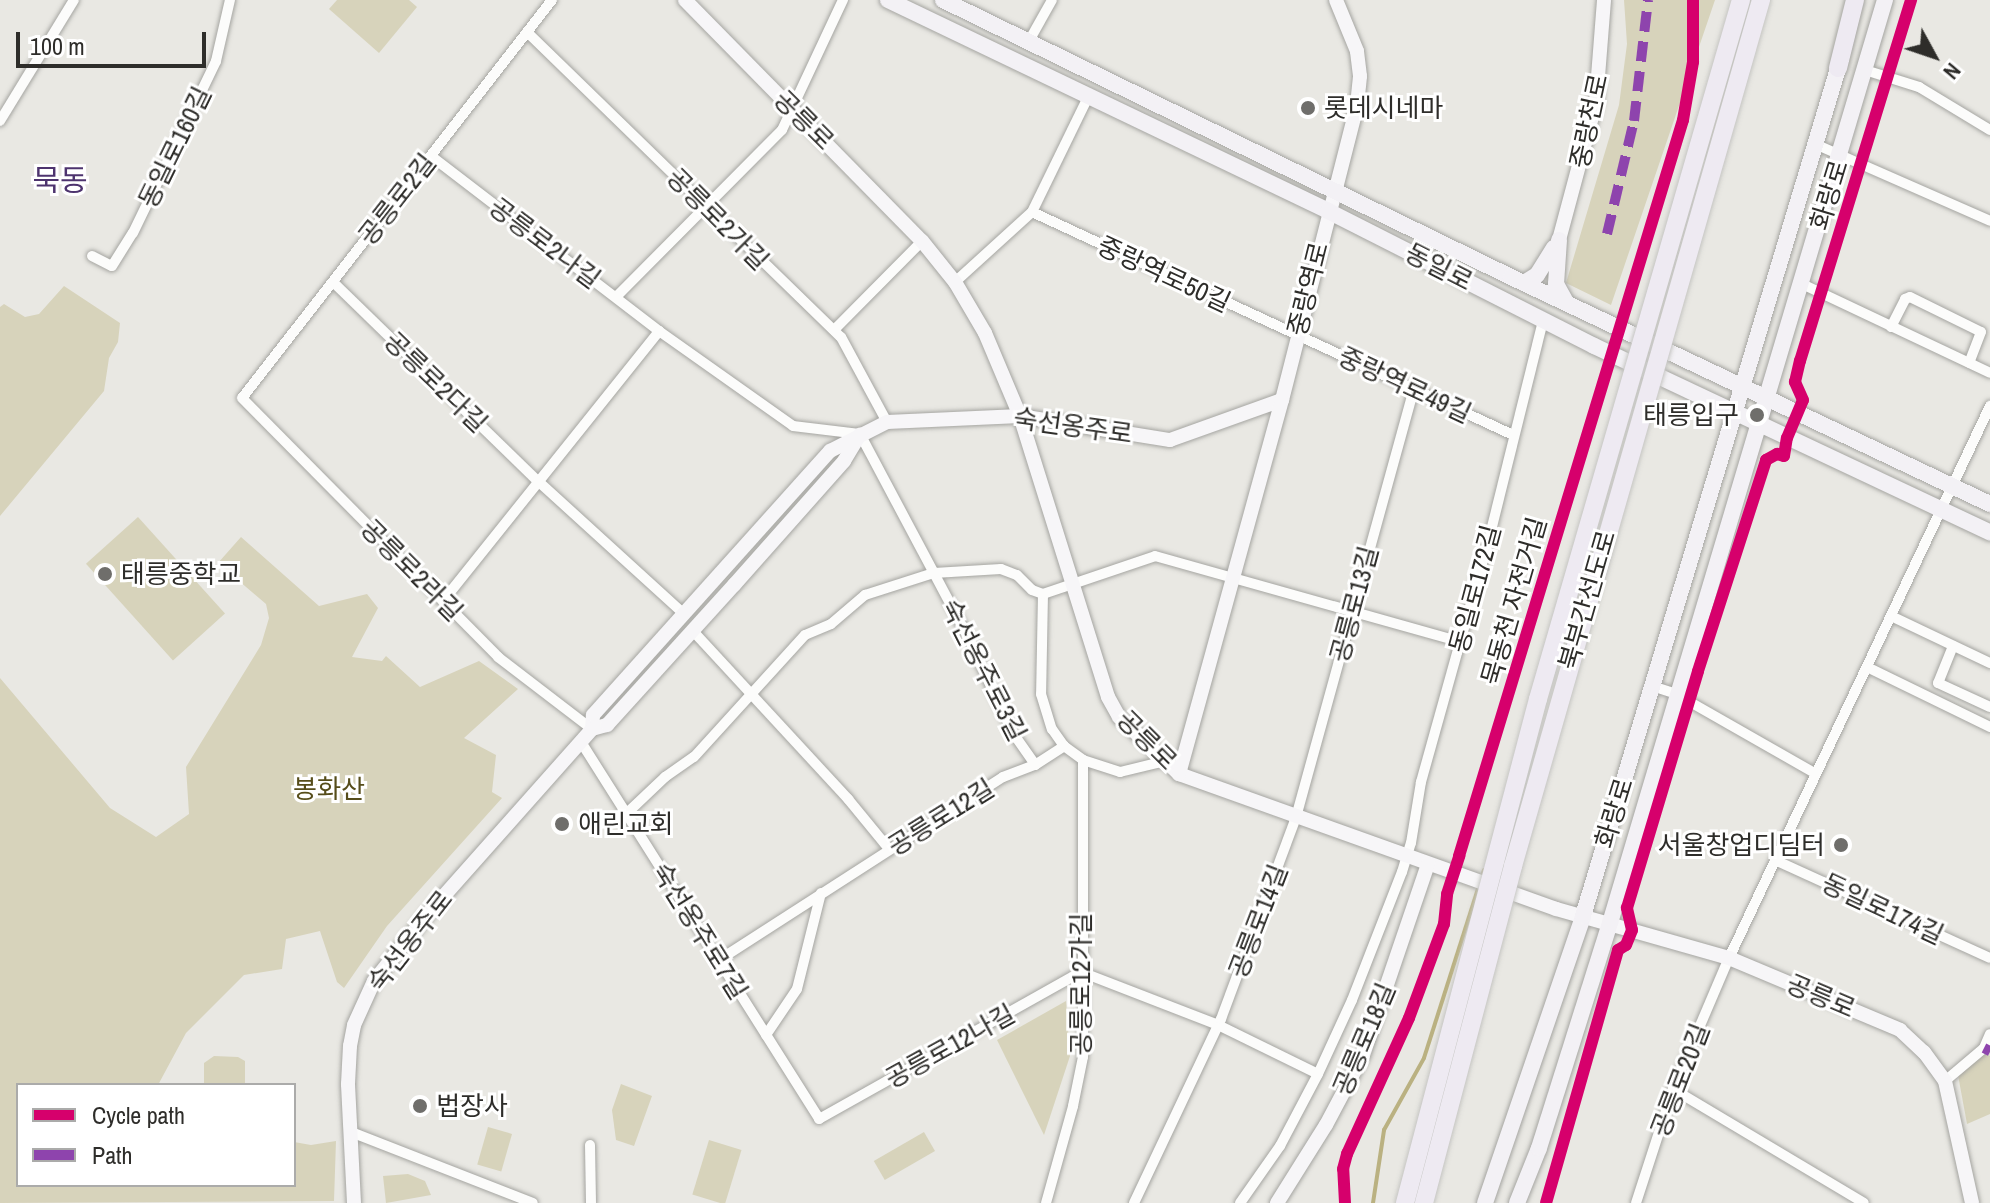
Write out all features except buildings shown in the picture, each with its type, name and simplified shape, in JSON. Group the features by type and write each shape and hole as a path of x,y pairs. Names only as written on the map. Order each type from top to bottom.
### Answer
{"highway":[{"name":"북부간선도로","path":"1405,1203 1538,699 1741,0"},
{"name":"북부간선도로","path":"1424,1203 1538,776 1761,0"},
{"path":"1838,68 1857,0"}],"main road":[{"name":"동일로","path":"888,0 1257,176 1594,346 1990,532"},
{"name":"동일로","path":"943,0 1524,283 1990,504"},
{"name":"화랑로","path":"1517,1203 1539,1148 1610,923 1885,0"},
{"path":"1037,69 1056,72 1061,68 1047,49"},
{"name":"화랑로","path":"1485,1203 1583,916 1838,68"},
{"path":"1112,106 1097,92 1098,86 1103,82 1122,85"},
{"path":"1257,176 1276,176 1279,171 1267,156"},
{"path":"1524,283 1545,265 1559,240"},
{"path":"1559,240 1556,284 1567,303"}],"street":[{"path":"0,121 74,0"},
{"name":"동일로160길","path":"92,256 112,266 133,233 216,61 230,0"},
{"name":"공릉로2길","path":"242,398 552,0"},
{"name":"공릉로","path":"685,0 922,241 955,282 985,333 1020,416 1108,697 1119,717 1165,761 1179,774 1407,857 1556,909 1729,958 1900,1030 1924,1052 1945,1081 1972,1203"},
{"path":"617,296 782,130 843,0"},
{"path":"1029,41 1052,0"},
{"name":"중랑역로","path":"1179,774 1282,400 1328,211 1351,133 1360,76 1352,37 1336,0"},
{"name":"중랑천로","path":"1559,240 1596,102 1604,0"},
{"name":"공릉로2가길","path":"527,32 834,330 887,422"},
{"path":"1865,70 1919,87 1990,130"},
{"path":"955,282 1032,212 1089,95"},
{"name":"화랑로","path":"1815,144 1990,221"},
{"name":"공릉로2나길","path":"431,156 659,331 793,426 860,434"},
{"name":"중랑역로50길","path":"1032,212 1296,335"},
{"path":"834,330 922,241"},
{"name":"공릉로2다길","path":"333,282 539,482 685,615"},
{"path":"1800,283 1990,373"},
{"path":"1891,327 1905,299 1910,297 1980,331 1982,337 1969,363"},
{"name":"동일로172길","path":"1240,1203 1280,1146 1318,1074 1357,988 1407,857 1421,782 1461,642 1543,320"},
{"path":"443,601 659,331"},
{"name":"중랑역로49길","path":"1296,335 1413,392 1513,435"},
{"name":"공릉로13길","path":"1296,817 1413,392"},
{"name":"공릉로2라길","path":"242,398 498,657 592,729"},
{"name":"숙선옹주로","path":"592,729 593,715 830,451 860,434 887,422 1020,416 1170,440 1282,400"},
{"path":"1729,958 1990,406"},
{"name":"숙선옹주로","path":"354,1203 350,1046 354,1025 374,981 426,916 592,729 607,725 693,631 844,461 860,434"},
{"name":"숙선옹주로3길","path":"860,434 934,573 1013,733 1035,765"},
{"path":"934,573 1001,569 1017,575 1032,590 1043,594 1155,556 1461,642"},
{"name":"숙선옹주로3길","path":"626,814 665,777 694,757 805,635 831,624 865,595 934,573"},
{"path":"1043,594 1041,694 1052,729 1064,746 1083,760 1120,772 1165,761"},
{"path":"1891,616 1990,663"},
{"path":"693,631 889,849"},
{"path":"1953,646 1938,682 1990,707"},
{"path":"1867,667 1990,727"},
{"path":"1652,686 1676,694 1816,774"},
{"path":"1966,714 1973,699"},
{"name":"숙선옹주로7길","path":"581,742 819,1119"},
{"name":"공릉로12길","path":"719,960 1003,777 1035,765 1064,746"},
{"name":"공릉로12가길","path":"1046,1203 1083,1057 1083,760"},
{"name":"공릉로14길","path":"1134,1203 1218,1025 1296,817"},
{"name":"동일로174길","path":"1775,860 1990,958"},
{"name":"공릉로18길","path":"1277,1203 1319,1137 1363,1055 1433,866"},
{"path":"766,1035 797,989 821,893"},
{"name":"공릉로20길","path":"1636,1203 1673,1089 1729,958"},
{"path":"1081,972 1218,1025 1318,1074"},
{"name":"공릉로12나길","path":"819,1119 1081,972"},
{"path":"1945,1081 1987,1050 1990,1034"},
{"path":"1673,1089 1864,1203"},
{"path":"351,1132 533,1203"},
{"path":"590,1145 591,1203"}],"green space":[{"path":"337,0 409,0 417,7 379,53 329,9"},
{"path":"1624,0 1715,0 1611,305 1566,283 1619,105 1627,44"},
{"path":"64,286 120,323 118,342 109,358 104,391 0,516 0,307 4,304 25,317 39,314"},
{"path":"138,517 225,614 173,660 86,564"},
{"name":"봉화산","path":"241,537 319,606 367,594 378,608 352,657 382,661 386,656 420,687 479,661 518,689 464,738 496,755 492,792 502,798 387,926 344,988 337,982 320,931 286,939 282,969 244,975 186,1033 159,1083 16,1083 16,1187 296,1187 296,1142 311,1145 336,1141 334,1201 0,1203 0,678 110,808 156,837 189,814 186,767 261,645 269,618 266,604 218,563"},
{"path":"1066,1001 1070,1056 1044,1135 997,1040"},
{"path":"1985,1053 1990,1056 1990,1114 1967,1124 1958,1075"},
{"path":"214,1056 238,1057 245,1061 245,1083 204,1083 204,1063"},
{"path":"621,1084 652,1096 634,1146 616,1140 612,1110"},
{"path":"488,1127 512,1134 501,1171 477,1164"},
{"path":"924,1132 935,1151 885,1180 874,1161"},
{"path":"709,1140 742,1150 725,1203 692,1195"},
{"path":"408,1174 425,1181 431,1195 386,1203 383,1176"}],"waterway":[{"path":"1704,158 1749,10"},
{"path":"1373,1203 1384,1130 1424,1058 1484,870"}],"marked path":[{"path":"1607,234 1634,121 1648,0"},
{"path":"1984,1048 1990,1051"}],"cycle path":[{"name":"묵동천 자전거길","path":"1345,1203 1343,1169 1347,1154 1409,1018 1444,924 1447,894 1683,120 1693,62 1693,0"},
{"path":"1546,1203 1618,950 1626,945 1632,930 1627,908 1698,671 1766,460 1777,454 1784,456 1787,438 1803,400 1795,382 1800,361 1911,0"}],"place":[{"name":"롯데시네마","path":"1308,108"},
{"name":"태릉입구","path":"1757,415"},
{"name":"태릉중학교","path":"105,574"},
{"name":"애린교회","path":"562,824"},
{"name":"서울창업디딤터","path":"1841,845"},
{"name":"법장사","path":"420,1106"}],"district":[{"name":"묵동","path":"60,180"}]}
